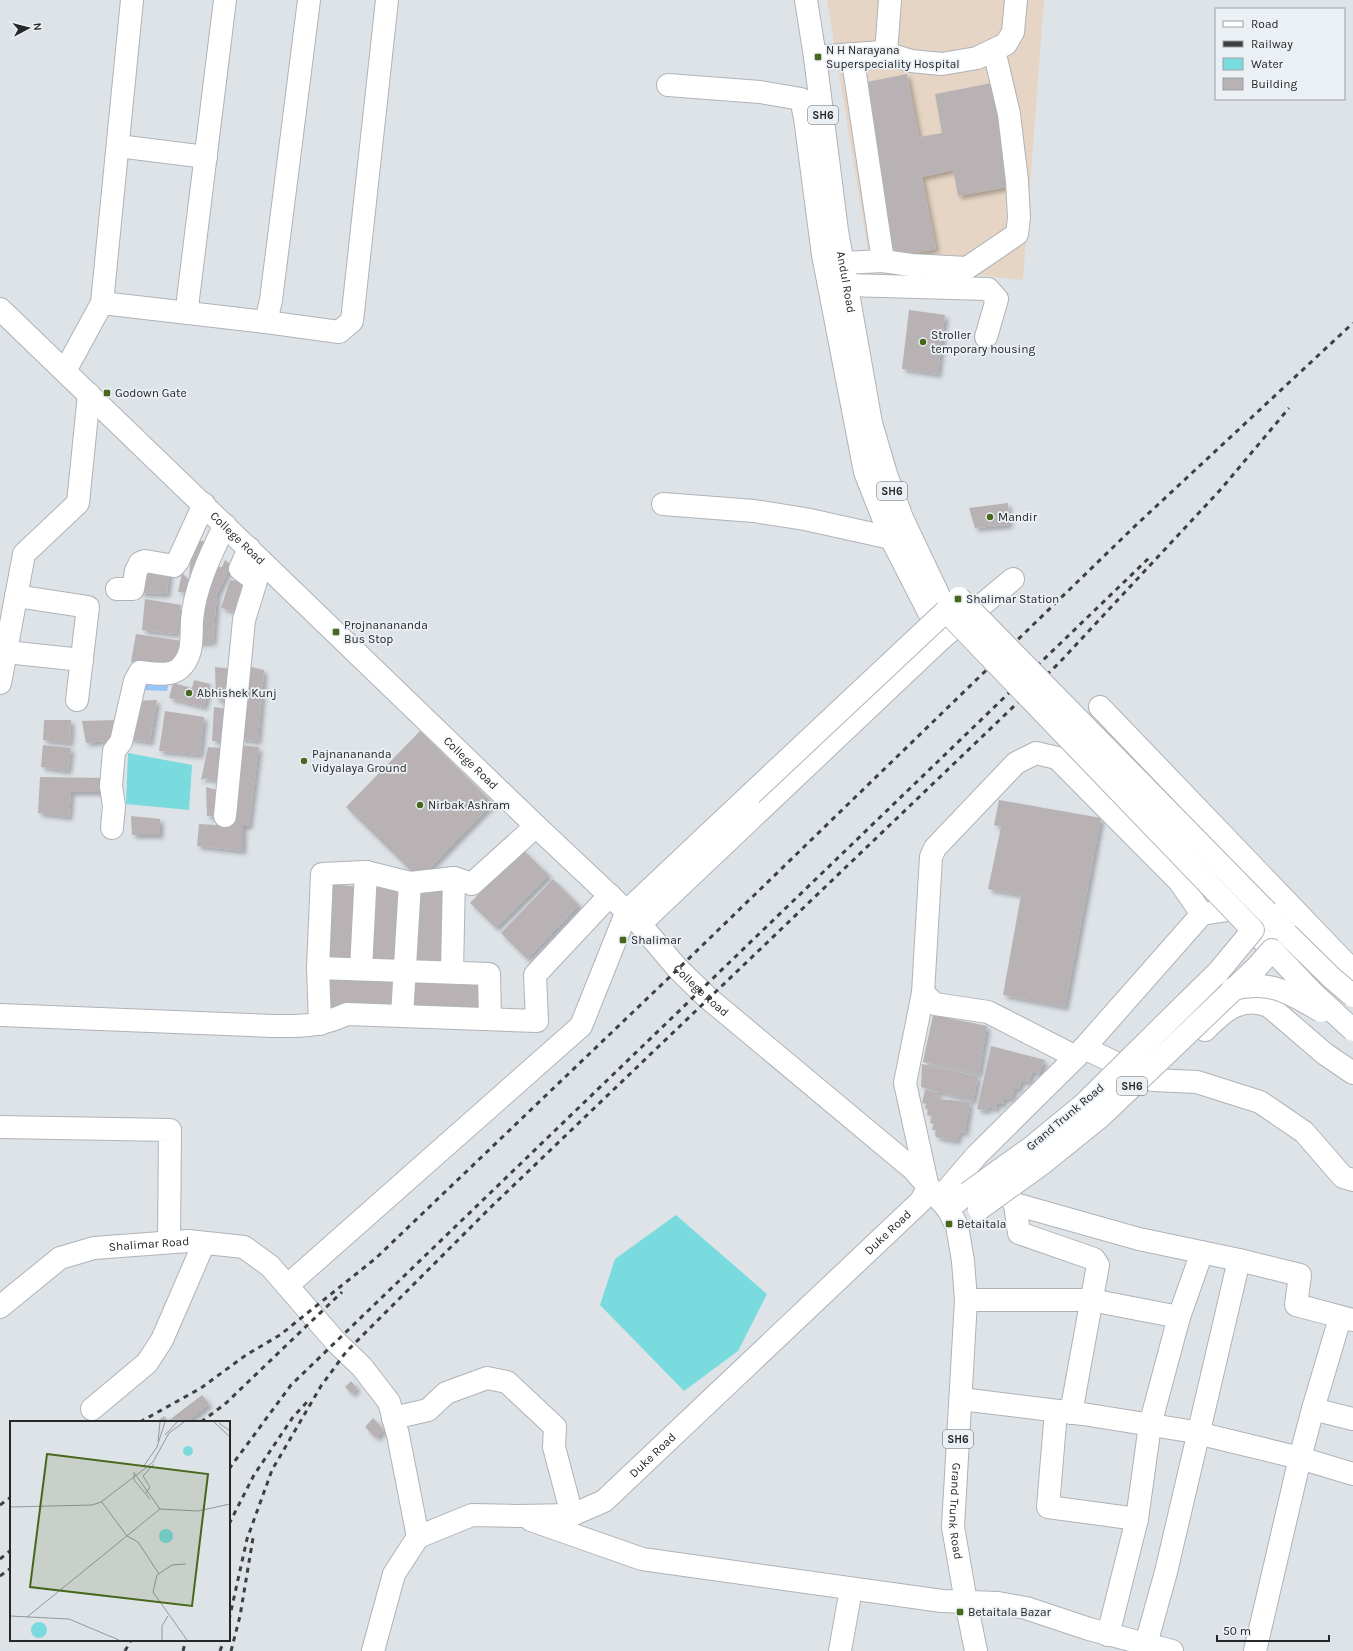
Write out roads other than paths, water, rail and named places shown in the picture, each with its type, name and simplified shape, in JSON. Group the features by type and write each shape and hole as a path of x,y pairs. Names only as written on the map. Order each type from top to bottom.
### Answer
{"street":[{"path":"65,371 102,303 132,0"},
{"path":"188,313 188,299 226,0"},
{"path":"266,322 271,300 309,0"},
{"path":"102,303 340,332 352,321 387,0"},
{"name":"Andul Road","path":"806,0 815,57 837,231 872,423 886,474 902,518 920,556 952,605"},
{"path":"886,53 890,0"},
{"path":"815,57 882,52 911,61 942,64 977,58 1006,44 1013,32 1016,0"},
{"path":"843,263 883,261 911,265 967,268 1017,234 1019,218 1017,181 1010,114 994,50"},
{"path":"852,54 883,261"},
{"path":"668,85 760,92 801,99 805,118 823,255 865,472 891,538 942,638"},
{"path":"118,146 206,157"},
{"path":"847,285 988,289 997,299 986,337"},
{"name":"College Road","path":"0,309 204,504 536,826 633,917 678,969 708,998 913,1169 943,1206"},
{"path":"0,683 4,647 24,554 78,504 89,394"},
{"path":"117,590 133,589 136,571 140,563 145,561 174,566 178,561 204,504"},
{"path":"663,504 754,511 805,519 891,538"},
{"path":"112,828 114,806 111,786 114,751 121,742 135,681 140,672 162,674 178,670 191,652 192,619 197,595 213,550 225,525"},
{"path":"225,816 244,620 256,581 240,569 249,548"},
{"path":"633,917 942,638 1013,579"},
{"path":"16,596 88,607 77,700"},
{"path":"293,1291 581,1026 633,917 752,794 952,605"},
{"path":"952,605 1332,978 1353,996"},
{"path":"952,605 1253,930 1313,993 1353,1030"},
{"path":"4,647 82,660"},
{"path":"1100,707 1353,971"},
{"path":"943,1206 906,1084 923,992 931,858 935,848 1016,763 1036,753 1057,758 1179,881 1202,914"},
{"path":"320,1024 318,968 322,874 366,872 410,883 454,878 472,884 536,826"},
{"path":"361,969 366,872"},
{"path":"452,971 454,878"},
{"path":"402,1016 410,883"},
{"path":"0,1015 272,1026 313,1026 331,1022 347,1014 537,1021 535,975 610,895"},
{"path":"943,1206 977,1155 1080,1052 1202,914 1285,901"},
{"name":"Grand Trunk Road","path":"974,1201 1032,1147 1083,1106 1219,971 1266,912"},
{"path":"1307,923 1332,938 1353,954"},
{"name":"Grand Trunk Road","path":"976,1651 953,1527 966,1300 963,1261 943,1206 974,1201 1043,1163 1100,1117 1232,989 1257,967 1287,934"},
{"path":"318,968 452,971 489,974 490,1019"},
{"path":"1232,989 1258,985 1289,992 1353,1030"},
{"path":"923,992 935,1004 988,1012 1080,1052 1153,1080 1197,1082 1260,1102 1304,1132 1343,1177 1353,1180"},
{"path":"1153,1080 1220,1015 1232,1007 1246,1002 1260,1003 1269,1006 1325,1054 1353,1073"},
{"path":"0,1127 170,1130 169,1242"},
{"path":"977,1155 1015,1204 1019,1233 1094,1259 1098,1265 1064,1412 1048,1507 1137,1519"},
{"name":"Duke Road","path":"418,1537 472,1515 518,1516 572,1514 604,1501 921,1201 943,1206"},
{"path":"1015,1204 1139,1239 1240,1260 1300,1275 1296,1305 1347,1319 1313,1409 1300,1458 1255,1651"},
{"name":"Shalimar Road","path":"0,1307 60,1258 94,1248 188,1241 244,1247 270,1266 336,1342 362,1367 389,1402 398,1435 418,1537"},
{"path":"92,1409 148,1363 162,1340 204,1243"},
{"path":"1108,1634 1137,1519 1150,1425 1179,1317 1202,1252"},
{"path":"1146,1644 1166,1572 1240,1260"},
{"path":"966,1300 1091,1300 1179,1317"},
{"path":"393,1418 428,1410 446,1393 487,1378 507,1382 555,1427 554,1447 572,1514"},
{"path":"961,1399 1064,1412 1198,1433 1300,1458 1353,1474"},
{"path":"1313,1409 1353,1419"},
{"path":"518,1516 642,1560 942,1601 998,1603 1026,1608 1089,1630 1172,1651"},
{"path":"373,1651 394,1574 418,1537"},
{"path":"840,1651 851,1588"}],"water":[{"path":"128,753 192,765 189,810 126,804"},
{"path":"676,1215 767,1294 738,1351 684,1391 600,1305 615,1259"}],"railway":[{"path":"142,1421 201,1388 246,1355 280,1335 376,1258 678,969 1135,526 1353,323"},
{"path":"230,1616 247,1539 272,1470 321,1386 346,1352 491,1207 1059,663 1222,488 1289,408"},
{"path":"230,1468 291,1385 1150,557"},
{"path":"202,1421 225,1404 342,1292"},
{"path":"230,1522 254,1475 293,1417 307,1402"},
{"path":"0,1505 10,1498"},
{"path":"231,1651 240,1616 253,1538"},
{"path":"0,1559 10,1551"},
{"path":"0,1576 10,1569"},
{"path":"125,1651 130,1641"},
{"path":"183,1651 186,1641"},
{"path":"220,1651 224,1641"}],"place":[{"name":"N H Narayana Superspeciality Hospital","path":"818,57"},
{"name":"Stroller temporary housing","path":"923,342"},
{"name":"Godown Gate","path":"107,393"},
{"name":"Mandir","path":"990,517"},
{"name":"Shalimar Station","path":"958,599"},
{"name":"Projnanananda Bus Stop","path":"336,632"},
{"name":"Abhishek Kunj","path":"189,693"},
{"name":"Pajnanananda Vidyalaya Ground","path":"304,761"},
{"name":"Nirbak Ashram","path":"420,805"},
{"name":"Shalimar","path":"623,940"},
{"name":"Betaitala","path":"949,1224"},
{"name":"Betaitala Bazar","path":"960,1612"}]}
